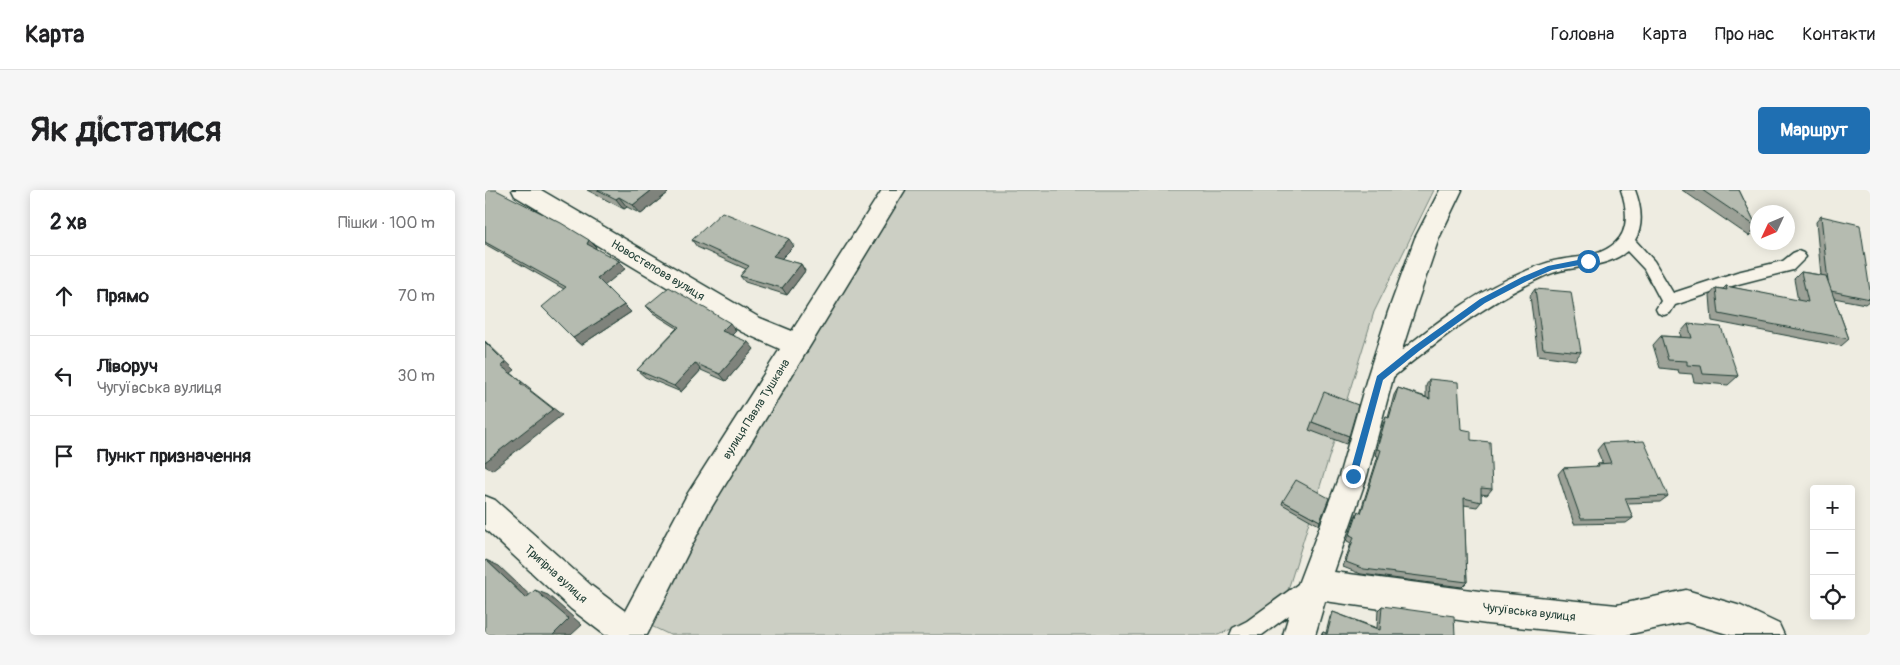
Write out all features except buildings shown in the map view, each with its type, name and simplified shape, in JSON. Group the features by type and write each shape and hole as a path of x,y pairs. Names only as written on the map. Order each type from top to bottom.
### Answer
{"street":[{"name":"Новостепова вулиця","path":"523,190 751,325 796,344"},
{"name":"вулиця Павла Тушкана","path":"631,635 697,503 894,190"},
{"path":"1299,635 1314,584 1353,476 1380,378 1427,238 1451,190"},
{"name":"Тригірна вулиця","path":"485,510 582,598 631,635"},
{"name":"Чугуївська вулиця","path":"1314,584 1487,608 1617,621 1686,606 1741,622 1768,635"}],"lane":[{"path":"1380,378 1482,301 1524,279 1551,268 1609,255 1627,241 1633,222 1632,198 1628,190"},
{"path":"1627,241 1649,265 1667,305 1737,278 1788,266 1798,257"},
{"path":"1240,635 1254,628 1314,584"}],"shaded area":[{"path":"902,190 1434,190 1374,312 1287,593 1249,621 1218,635 670,635 647,624 702,503"}],"route":[{"path":"1353,476 1380,378 1482,301 1524,279 1551,268 1588,261"}]}
